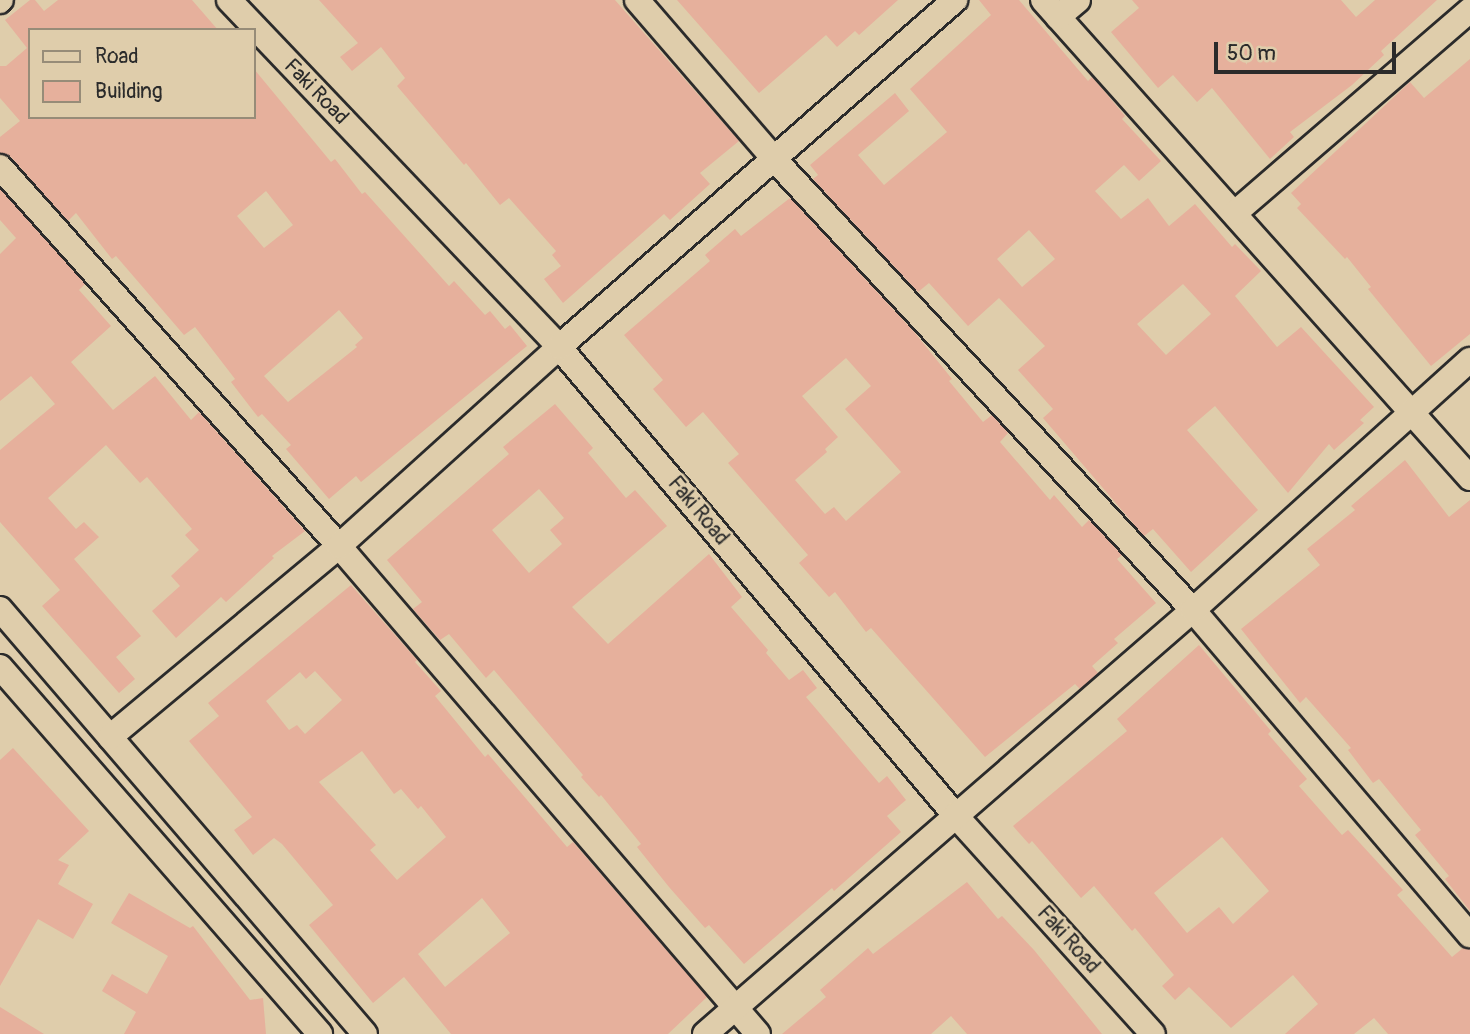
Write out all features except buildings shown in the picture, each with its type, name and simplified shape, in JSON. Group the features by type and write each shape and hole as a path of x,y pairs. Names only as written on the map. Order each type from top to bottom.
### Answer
{"street":[{"name":"Faki Road","path":"229,0 256,28"},
{"path":"637,0 775,160 1192,610 1470,935"},
{"path":"110,737 339,546 559,347 955,0"},
{"path":"1077,0 1051,8 1412,409 1470,478"},
{"path":"1235,213 1470,10"},
{"name":"Faki Road","path":"256,28 559,347 955,815 1153,1034"},
{"path":"0,167 339,546 758,1034"},
{"path":"705,1034 1192,610 1412,409 1470,360"},
{"path":"0,609 365,1034"},
{"path":"0,667 320,1034"},
{"path":"188,883 215,859"}]}
